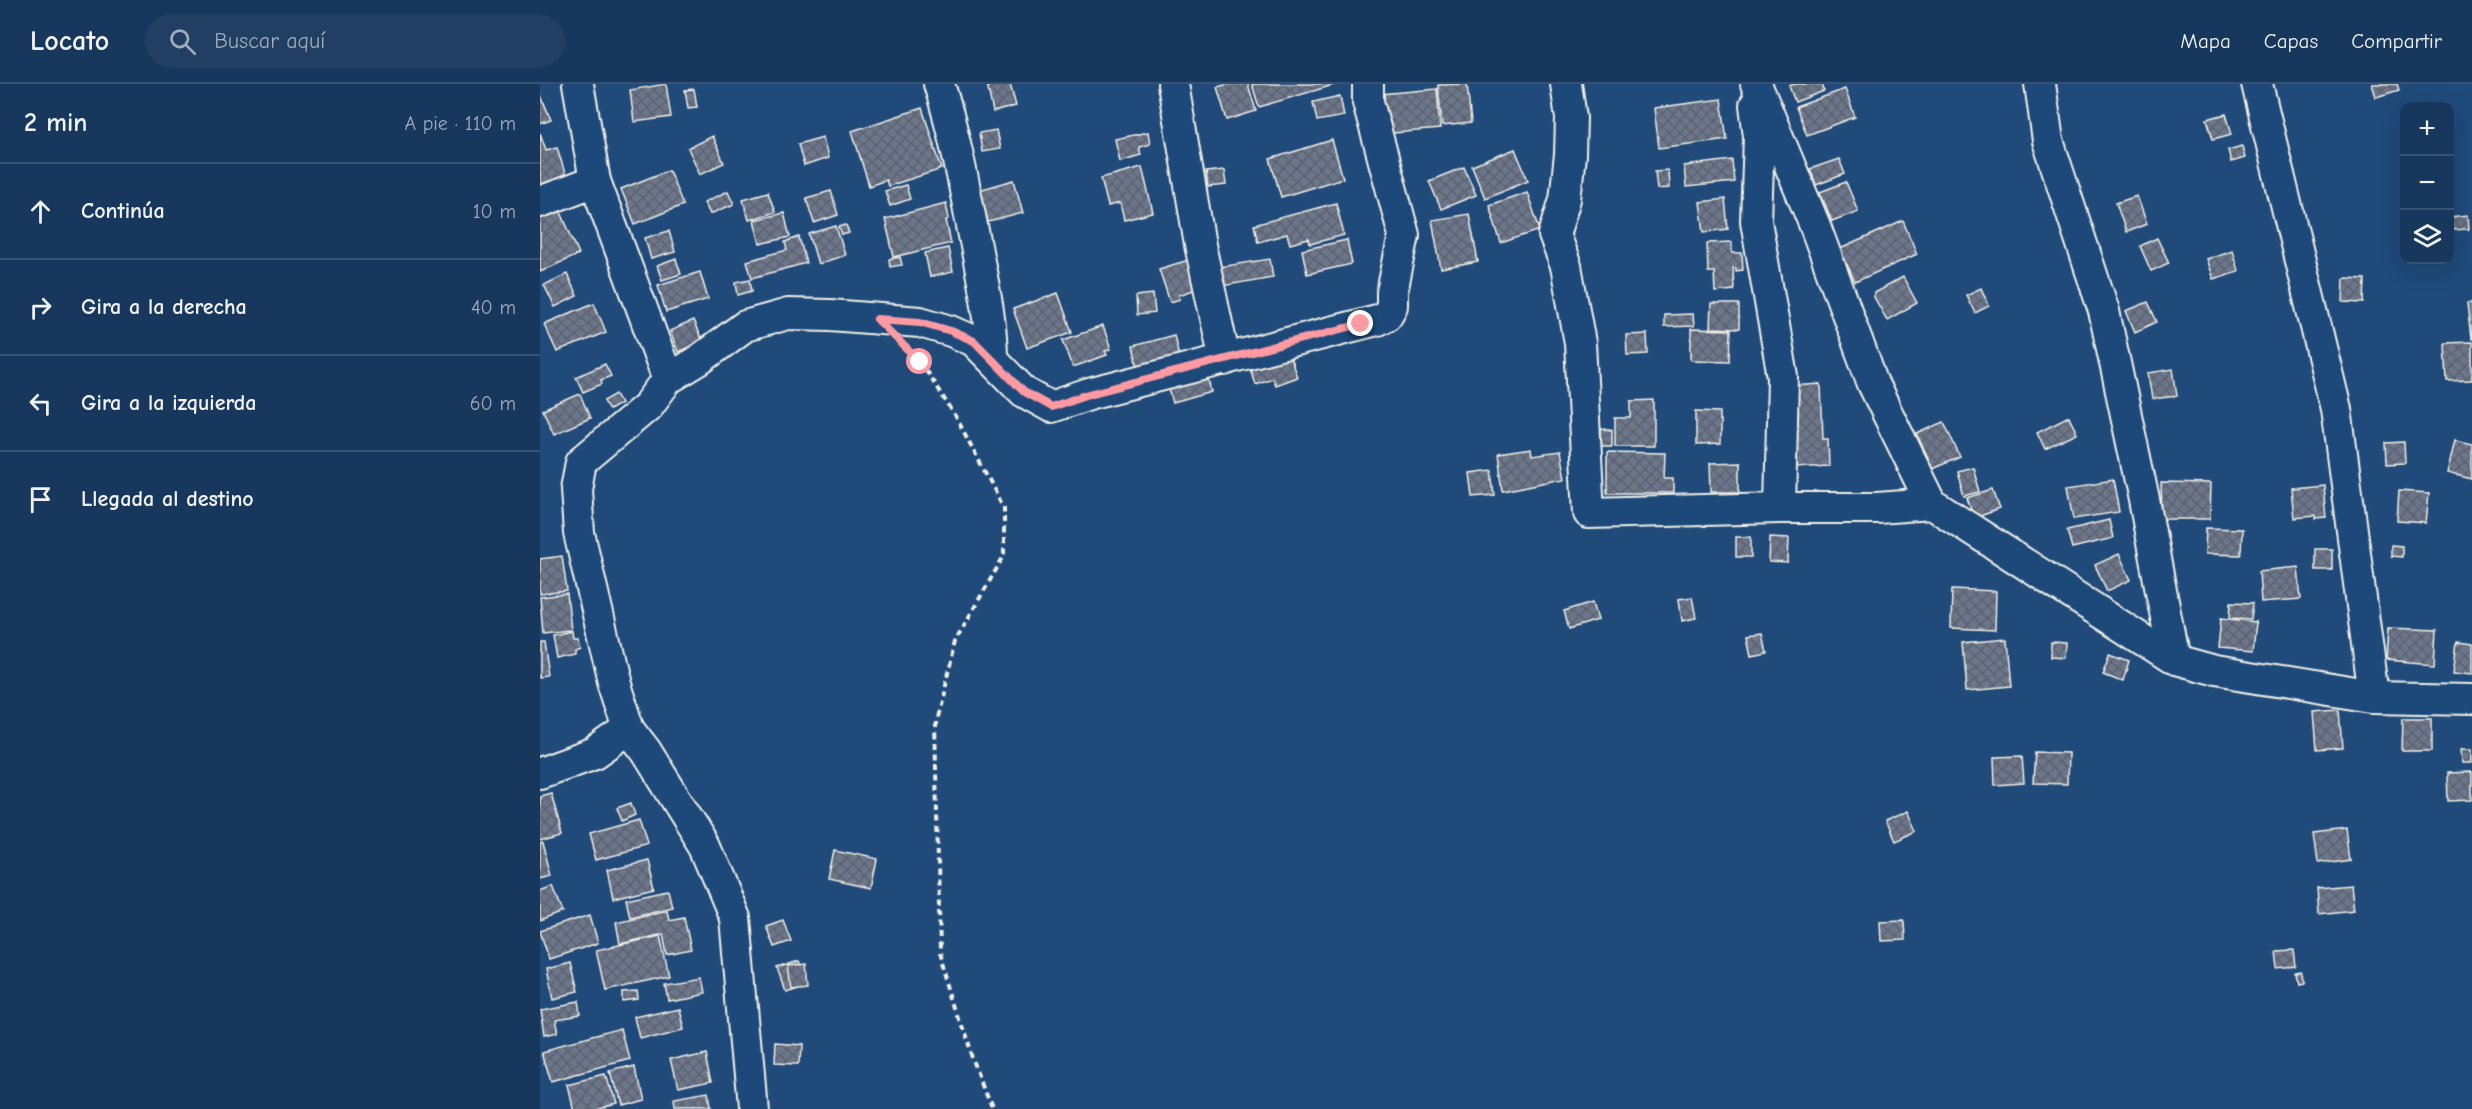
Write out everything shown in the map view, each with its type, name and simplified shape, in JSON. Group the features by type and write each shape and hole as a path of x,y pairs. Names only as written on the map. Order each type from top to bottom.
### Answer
{"street":[{"path":"578,84 595,181 668,379"},
{"path":"939,84 953,128 966,194 992,333 992,359"},
{"path":"1173,84 1200,245 1225,360"},
{"path":"752,1109 735,918 705,846 646,751 629,729 614,683 579,533 576,489 580,462 648,406 668,379 699,360 745,326 788,314 920,322 951,331 974,341 1024,392 1051,407 1089,394 1377,320 1387,315 1392,306 1392,292 1404,235 1368,102 1368,84"},
{"path":"1566,84 1571,118 1570,155 1565,199 1554,235 1566,266 1580,343 1589,513 1877,508 1932,504"},
{"path":"1751,84 1759,136 1756,221 1783,377 1780,508"},
{"path":"1756,84 1815,226 1873,384 1932,504 2174,660 2214,671 2374,697 2472,699"},
{"path":"2040,84 2048,141 2104,311 2144,500 2174,660"},
{"path":"2257,84 2336,409 2374,697"},
{"path":"540,202 595,181"},
{"path":"540,772 595,753 629,729"}],"path":[{"path":"877,319 920,362 956,417 1004,508 1004,556 955,641 935,722 940,953 973,1059 992,1109"}],"building":[{"path":"666,84 671,117 634,122 630,90"},
{"path":"987,84 1010,84 1016,106 993,112"},
{"path":"1229,84 1248,84 1256,111 1227,120 1217,87"},
{"path":"1252,84 1337,84 1259,107"},
{"path":"1467,84 1471,123 1442,126 1438,85"},
{"path":"1822,84 1824,91 1795,102 1789,86"},
{"path":"2372,84 2397,84 2399,90 2376,97"},
{"path":"694,89 697,107 688,108 685,90"},
{"path":"1437,89 1440,129 1382,134 1379,94"},
{"path":"1845,89 1855,117 1807,135 1796,107"},
{"path":"540,93 551,120 540,124"},
{"path":"1340,96 1344,116 1317,121 1313,102"},
{"path":"1721,99 1727,139 1659,148 1654,108"},
{"path":"922,108 942,169 888,186 886,180 869,186 852,131"},
{"path":"2226,114 2232,134 2213,139 2207,119"},
{"path":"996,130 1000,149 982,152 979,133"},
{"path":"1148,132 1150,144 1139,147 1141,155 1120,161 1115,139"},
{"path":"540,133 546,150 557,147 566,177 540,185"},
{"path":"712,136 724,163 700,174 688,148"},
{"path":"823,137 828,158 804,166 798,144"},
{"path":"1332,140 1343,178 1281,197 1270,159"},
{"path":"2242,146 2245,158 2231,162 2228,150"},
{"path":"1515,149 1528,180 1485,198 1472,166"},
{"path":"1839,159 1845,174 1816,185 1810,169"},
{"path":"1732,160 1734,182 1686,187 1684,166"},
{"path":"1142,167 1153,213 1124,220 1120,203 1108,206 1101,178"},
{"path":"1464,167 1476,195 1441,209 1429,181"},
{"path":"669,170 683,205 635,224 621,189"},
{"path":"1224,170 1226,185 1208,187 1206,172"},
{"path":"1668,170 1669,188 1657,189 1655,171"},
{"path":"1014,180 1023,213 988,222 979,190"},
{"path":"1846,182 1858,211 1832,221 1820,192"},
{"path":"906,185 910,199 890,206 885,191"},
{"path":"728,191 734,204 710,214 704,202"},
{"path":"831,191 838,215 814,223 806,198"},
{"path":"768,192 775,212 749,220 743,199"},
{"path":"1527,192 1540,230 1501,243 1489,205"},
{"path":"2137,196 2147,224 2126,232 2116,203"},
{"path":"1725,199 1728,229 1704,232 1700,202"},
{"path":"946,203 949,219 946,220 951,243 894,257 885,219"},
{"path":"1336,203 1344,235 1310,244 1309,239 1290,244 1287,234 1258,242 1254,225"},
{"path":"560,210 579,254 540,272 540,219"},
{"path":"784,213 790,237 760,244 754,220"},
{"path":"1469,214 1478,262 1441,269 1432,220"},
{"path":"2468,215 2469,229 2454,230 2454,217"},
{"path":"1903,221 1917,254 1855,282 1840,249"},
{"path":"846,225 849,233 842,235 839,227"},
{"path":"836,226 845,255 818,264 809,234"},
{"path":"669,231 675,252 651,259 645,238"},
{"path":"799,237 806,263 752,278 747,261 787,250 785,242"},
{"path":"2157,238 2169,263 2151,271 2140,246"},
{"path":"1347,240 1352,264 1307,274 1302,250"},
{"path":"1732,242 1732,253 1742,253 1743,270 1736,271 1736,268 1733,268 1734,290 1715,292 1714,272 1708,272 1707,243"},
{"path":"948,248 953,272 930,277 925,253"},
{"path":"2232,250 2238,271 2213,279 2206,259"},
{"path":"900,257 902,265 890,267 889,259"},
{"path":"676,259 681,274 662,280 657,266"},
{"path":"1192,259 1202,287 1179,295 1180,299 1170,302 1159,269"},
{"path":"1270,259 1273,277 1222,286 1219,267"},
{"path":"700,272 708,299 666,312 658,285"},
{"path":"567,274 577,296 555,307 544,285"},
{"path":"1903,277 1917,303 1887,320 1874,293"},
{"path":"2344,278 2365,279 2364,303 2343,302"},
{"path":"750,279 752,291 738,295 736,282"},
{"path":"1981,288 1989,306 1975,313 1966,295"},
{"path":"1058,293 1072,332 1027,348 1013,309"},
{"path":"1153,294 1155,313 1137,315 1136,296"},
{"path":"2148,302 2157,322 2135,332 2126,311"},
{"path":"594,303 606,332 557,352 544,324"},
{"path":"2467,303 2472,303 2472,339 2471,339"},
{"path":"1711,304 1739,304 1739,329 1710,328"},
{"path":"1693,314 1694,326 1664,327 1664,315"},
{"path":"693,321 702,341 678,352 670,331"},
{"path":"1103,326 1111,349 1105,351 1107,355 1073,367 1063,340"},
{"path":"1691,329 1731,330 1730,361 1691,360"},
{"path":"1647,334 1648,354 1627,355 1626,335"},
{"path":"1174,335 1179,356 1138,367 1133,346"},
{"path":"2472,342 2472,380 2447,381 2445,343"},
{"path":"1288,352 1297,377 1275,385 1272,378 1255,384 1249,365"},
{"path":"605,364 611,376 601,380 602,384 583,392 576,377"},
{"path":"2173,369 2177,396 2152,399 2148,373"},
{"path":"1208,375 1212,392 1173,403 1168,385"},
{"path":"1821,384 1823,438 1828,438 1829,466 1795,468 1792,386"},
{"path":"580,394 590,418 554,434 543,410"},
{"path":"616,394 621,403 609,410 604,401"},
{"path":"1654,400 1654,446 1615,446 1615,418 1631,418 1631,401"},
{"path":"1696,411 1720,412 1720,444 1696,445"},
{"path":"2069,416 2077,434 2045,449 2037,432"},
{"path":"1944,422 1960,457 1932,469 1917,434"},
{"path":"1601,429 1612,430 1612,446 1601,446"},
{"path":"2455,440 2472,444 2472,479 2447,473"},
{"path":"2404,442 2405,463 2387,464 2386,443"},
{"path":"1531,449 1532,456 1560,452 1565,478 1503,490 1498,454"},
{"path":"1607,452 1665,453 1664,478 1673,478 1673,493 1607,493"},
{"path":"1740,462 1740,492 1711,492 1710,463"},
{"path":"1973,467 1980,492 1964,496 1957,471"},
{"path":"1492,470 1495,495 1473,497 1470,473"},
{"path":"2113,479 2119,512 2074,519 2068,486"},
{"path":"2161,483 2211,484 2210,519 2162,519"},
{"path":"2323,485 2326,518 2316,519 2316,516 2294,518 2291,488"},
{"path":"1993,490 2000,509 1974,518 1967,498"},
{"path":"2399,491 2429,493 2426,523 2397,521"},
{"path":"2109,520 2113,538 2072,548 2067,530"},
{"path":"2206,528 2242,529 2241,555 2205,554"},
{"path":"1736,537 1751,537 1751,557 1736,557"},
{"path":"1770,537 1789,538 1788,563 1769,562"},
{"path":"2391,545 2402,546 2402,557 2391,556"},
{"path":"2315,549 2332,549 2332,570 2315,570"},
{"path":"2119,554 2131,580 2107,591 2095,565"},
{"path":"562,556 567,591 540,594 540,559"},
{"path":"2298,567 2301,599 2261,602 2259,571"},
{"path":"1952,589 1996,591 1995,630 1951,628"},
{"path":"567,594 571,630 543,633 540,597"},
{"path":"1692,597 1696,618 1682,621 1679,599"},
{"path":"1593,602 1598,620 1569,629 1564,611"},
{"path":"2231,602 2253,603 2251,619 2230,618"},
{"path":"2221,618 2256,622 2253,651 2218,648"},
{"path":"2388,628 2437,630 2435,664 2386,660"},
{"path":"572,631 573,638 578,638 580,647 575,649 575,654 557,658 553,635"},
{"path":"1762,633 1766,651 1752,654 1748,635"},
{"path":"2005,638 2009,686 1967,690 1963,642"},
{"path":"540,642 544,642 549,677 540,678"},
{"path":"2051,642 2067,643 2066,658 2051,657"},
{"path":"2458,642 2472,644 2472,673 2454,671"},
{"path":"2110,653 2129,660 2123,680 2103,672"},
{"path":"2340,710 2343,748 2317,750 2314,712"},
{"path":"2403,718 2432,718 2432,751 2402,751"},
{"path":"2461,749 2472,749 2472,763 2462,763"},
{"path":"2035,752 2068,753 2067,784 2033,783"},
{"path":"2022,756 2024,783 1995,785 1994,757"},
{"path":"2472,772 2472,800 2448,801 2447,773"},
{"path":"551,793 562,833 540,839 540,796"},
{"path":"631,803 635,815 622,821 617,808"},
{"path":"1908,811 1917,831 1894,841 1885,821"},
{"path":"639,820 647,846 596,860 589,834"},
{"path":"2347,830 2351,859 2318,864 2314,834"},
{"path":"543,841 552,876 540,879 540,842"},
{"path":"835,850 877,859 871,888 829,879"},
{"path":"647,860 654,888 613,898 607,870"},
{"path":"2351,885 2354,910 2319,914 2317,888"},
{"path":"553,886 563,912 540,921 540,891"},
{"path":"668,890 672,907 630,917 626,899"},
{"path":"667,910 669,920 684,917 691,950 667,955 663,934 620,944 616,922"},
{"path":"590,915 598,943 549,959 540,931"},
{"path":"783,920 791,941 774,947 766,926"},
{"path":"1904,920 1905,940 1881,941 1880,921"},
{"path":"660,936 669,976 605,990 596,950"},
{"path":"2294,950 2296,967 2278,969 2276,951"},
{"path":"799,961 807,983 785,990 777,968"},
{"path":"570,963 577,992 552,998 546,969"},
{"path":"806,964 808,985 791,987 788,966"},
{"path":"2301,972 2302,981 2297,982 2295,973"},
{"path":"699,977 702,992 667,999 664,983"},
{"path":"638,991 639,1000 624,1002 624,992"},
{"path":"578,1002 580,1016 554,1020 557,1034 544,1037 540,1009"},
{"path":"678,1007 683,1027 640,1038 635,1017"},
{"path":"622,1030 630,1061 553,1082 544,1051"},
{"path":"775,1044 799,1046 798,1066 774,1065"},
{"path":"707,1052 713,1083 678,1090 671,1060"},
{"path":"634,1067 641,1099 618,1105 610,1073"},
{"path":"606,1076 614,1104 594,1109 575,1109 569,1085"},
{"path":"709,1095 711,1109 675,1109 674,1101"}],"route":[{"path":"920,362 877,319 920,322 974,341 1024,392 1051,407 1089,394 1361,324"}]}
